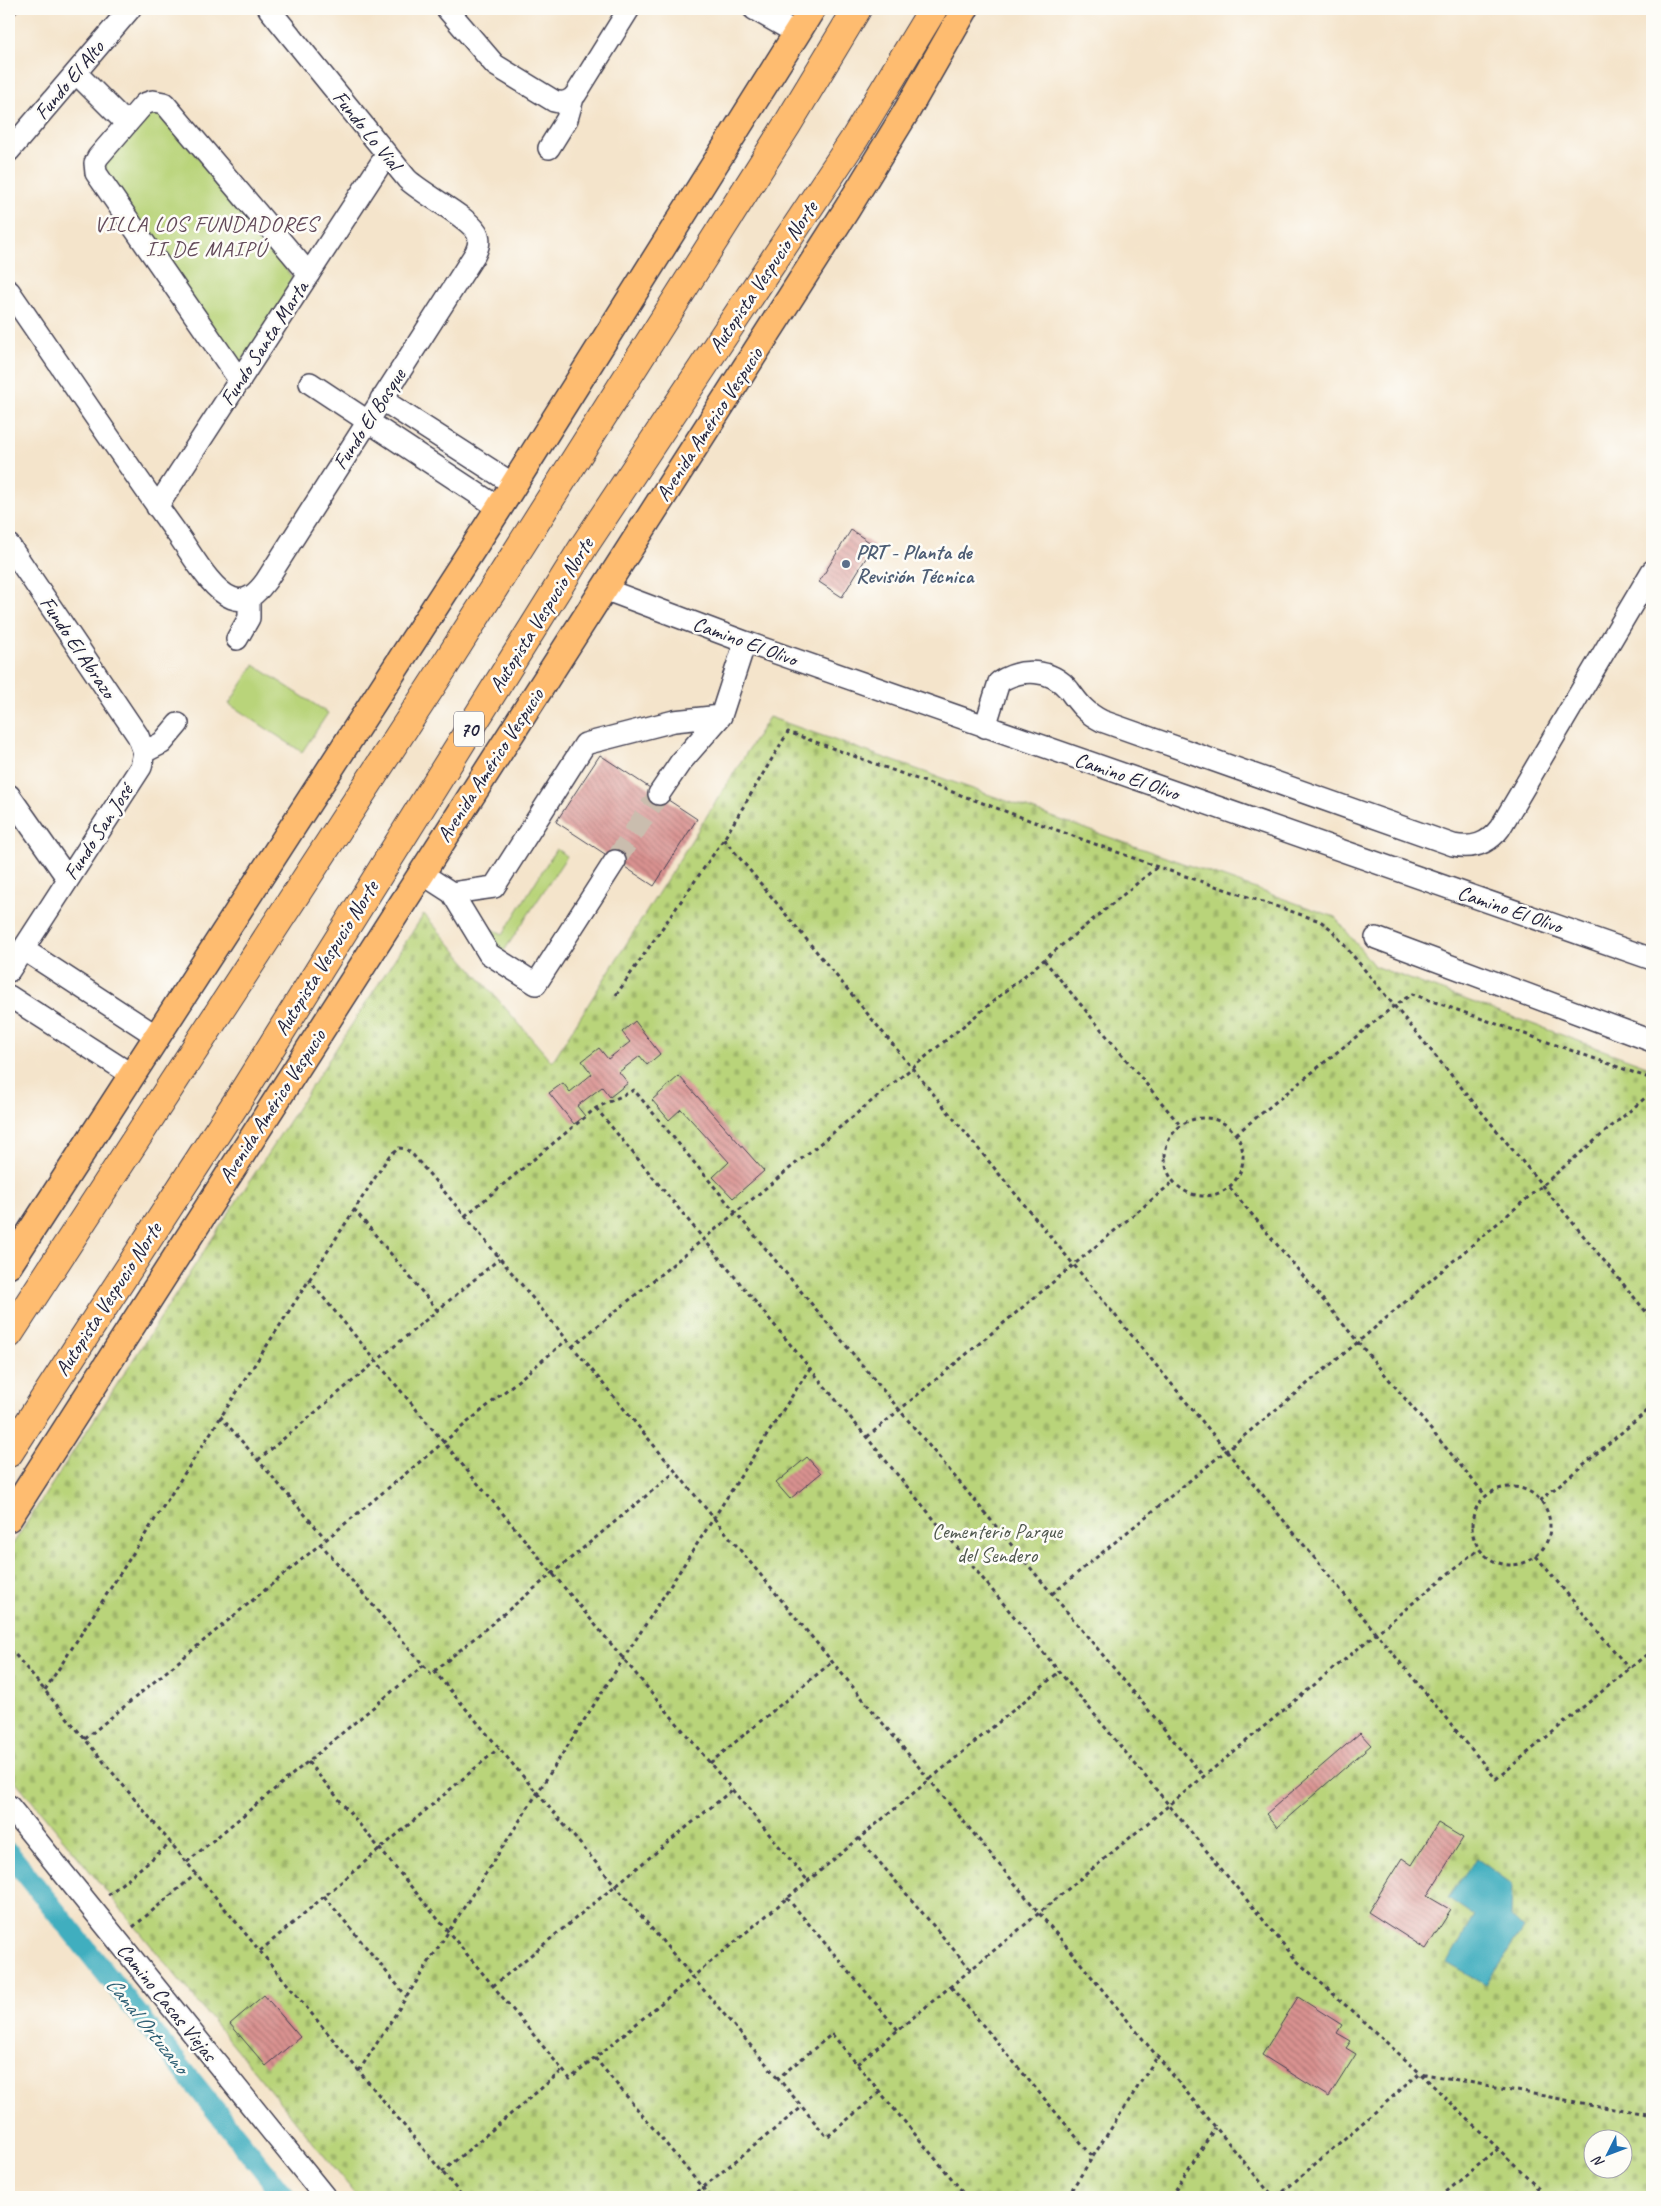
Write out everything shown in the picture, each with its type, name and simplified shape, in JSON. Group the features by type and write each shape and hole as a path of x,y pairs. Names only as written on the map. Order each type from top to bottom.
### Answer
{"highway":[{"path":"9,1334 442,670 787,125 858,9"},
{"name":"Autopista Vespucio Norte","path":"9,1453 240,1097 584,546 850,146 933,9"}],"main road":[{"name":"Avenida Américo Vespucio","path":"9,1518 847,209 905,114 965,9"},
{"path":"9,1265 499,508 806,16"}],"street":[{"name":"Fundo El Alto","path":"9,152 130,9"},
{"name":"Fundo Lo Vial","path":"269,9 416,187 467,221 479,236"},
{"path":"447,9 495,65 554,101 570,100"},
{"path":"549,148 567,119 570,100 629,9"},
{"path":"754,9 806,16"},
{"path":"76,73 126,123"},
{"path":"240,381 96,173 95,163 98,157 126,123 148,102 158,101 168,106 309,274"},
{"name":"Fundo Santa Marta","path":"157,507 387,154"},
{"name":"Fundo El Bosque","path":"249,598 266,581 366,422 476,254 479,236"},
{"path":"9,291 157,507 218,589 232,598 249,598 249,618 237,639"},
{"path":"310,383 366,422 499,508"},
{"path":"382,399 513,484"},
{"path":"428,462 443,439"},
{"name":"Fundo El Abrazo","path":"9,545 138,736 144,752"},
{"path":"985,727 999,682 1017,673 1038,672 1060,682 1083,709 1102,721 1453,845 1471,847 1487,841 1500,828 1652,571"},
{"name":"Camino El Olivo","path":"604,588 745,642 985,727 1652,959"},
{"path":"658,794 680,764 721,716 745,642"},
{"path":"452,892 494,886 585,744 674,721 721,716"},
{"path":"144,752 162,743 178,724"},
{"name":"Fundo San José","path":"144,752 141,767 14,961 158,1037"},
{"path":"9,795 68,879"},
{"path":"421,874 452,892 489,954 536,984 615,861"},
{"path":"1376,938 1652,1041"},
{"path":"9,996 132,1076"},
{"name":"Camino Casas Viejas","path":"9,1806 325,2197"}],"path":[{"path":"616,995 724,839 788,732 1158,867 1320,922 1331,929 1652,1319"},
{"path":"724,839 1496,1779 1652,1650"},
{"path":"572,1347 1158,867"},
{"path":"1044,960 1180,1125"},
{"path":"1236,1134 1394,1006 1412,994 1652,1078"},
{"path":"465,1216 596,1108 634,1090 1204,1777"},
{"path":"1052,1594 1358,1342 1543,1187 1652,1092"},
{"path":"596,1108 1298,1961 1420,2073 1548,2197"},
{"path":"1205,1117 1228,1125 1236,1134 1242,1145 1244,1157 1241,1169 1230,1188 1216,1194 1204,1196 1191,1194 1173,1182 1166,1168 1165,1156 1167,1143 1180,1125 1193,1119 1205,1117"},
{"path":"45,1690 389,1156 400,1148 406,1149 465,1216 1273,2197"},
{"path":"867,1437 1173,1182"},
{"path":"1230,1188 1486,1496"},
{"path":"354,1209 438,1310"},
{"path":"258,1460 499,1259"},
{"path":"308,1279 808,1881"},
{"path":"85,1739 567,1340"},
{"path":"359,2071 810,1368"},
{"path":"1540,1501 1652,1408"},
{"path":"220,1416 325,1539"},
{"path":"320,1543 431,1674 675,1472"},
{"path":"1510,1487 1526,1491 1540,1501 1547,1515 1549,1530 1547,1541 1536,1556 1522,1563 1510,1565 1498,1562 1478,1549 1473,1536 1472,1524 1474,1512 1486,1496 1499,1489 1510,1487"},
{"path":"857,2064 1478,1549"},
{"path":"1536,1556 1629,1669"},
{"path":"9,1653 13,1652 45,1690 463,2197"},
{"path":"710,1763 832,1662"},
{"path":"187,1862 424,1665"},
{"path":"434,1671 827,2137 880,2092"},
{"path":"308,1762 570,2079 1059,1672"},
{"path":"260,1951 500,1748"},
{"path":"493,1986 732,1790"},
{"path":"859,1838 970,1970"},
{"path":"92,1909 171,1843"},
{"path":"117,1940 196,1874"},
{"path":"324,1896 407,1997"},
{"path":"787,1898 898,2030"},
{"path":"951,1987 1093,2157"},
{"path":"778,2078 832,2034 967,2197"},
{"path":"1068,2197 1157,2057"},
{"path":"595,2058 710,2197"},
{"path":"442,2172 563,2070"},
{"path":"1420,2073 1652,2116"},
{"path":"1277,2197 1420,2073"},
{"path":"691,2197 802,2107"},
{"path":"1171,2197 1216,2128"},
{"path":"1440,2197 1498,2149"}],"green space":[{"path":"149,110 163,113 295,281 240,365 106,175 105,158"},
{"path":"254,665 328,713 302,752 229,704"},
{"name":"Cementerio Parque del Sendero","path":"769,717 1335,917 1374,966 1652,1068 1652,2197 358,2197 9,1773 9,1550 424,914 552,1062"},
{"path":"556,849 567,856 504,951 493,944 487,936 488,927 503,934"}],"water":[{"path":"1476,1858 1512,1884 1511,1917 1523,1929 1486,1985 1447,1963 1474,1916 1448,1898"}],"building":[{"path":"9,9 20,9 9,21"},
{"name":"PRT - Planta de Revisión Técnica","path":"851,530 874,545 842,597 819,582"},
{"path":"600,755 697,819 654,886 556,822"},
{"path":"635,1021 660,1054 647,1065 640,1056 619,1072 628,1083 610,1097 602,1087 577,1106 585,1116 574,1124 549,1093 563,1083 570,1092 592,1074 582,1061 599,1048 608,1059 630,1042 622,1032"},
{"path":"679,1076 764,1171 733,1198 713,1177 729,1162 681,1109 669,1120 652,1100"},
{"path":"807,1457 821,1473 790,1499 776,1483"},
{"path":"1360,1733 1371,1745 1277,1827 1266,1814"},
{"path":"1438,1823 1463,1838 1427,1896 1451,1910 1426,1949 1368,1912 1402,1858 1412,1865"},
{"path":"264,1995 300,2037 266,2066 230,2024"},
{"path":"1298,1997 1342,2025 1337,2033 1351,2041 1346,2048 1356,2054 1329,2097 1262,2055"}],"waterway":[{"name":"Canal Ortuzano","path":"9,1853 285,2197"}],"tunnel":[{"path":"615,861 659,794"}],"place":[{"name":"PRT - Planta de Revisión Técnica","path":"846,564"}],"district":[{"name":"VILLA LOS FUNDADORES II DE MAIPÚ","path":"206,236"}]}
